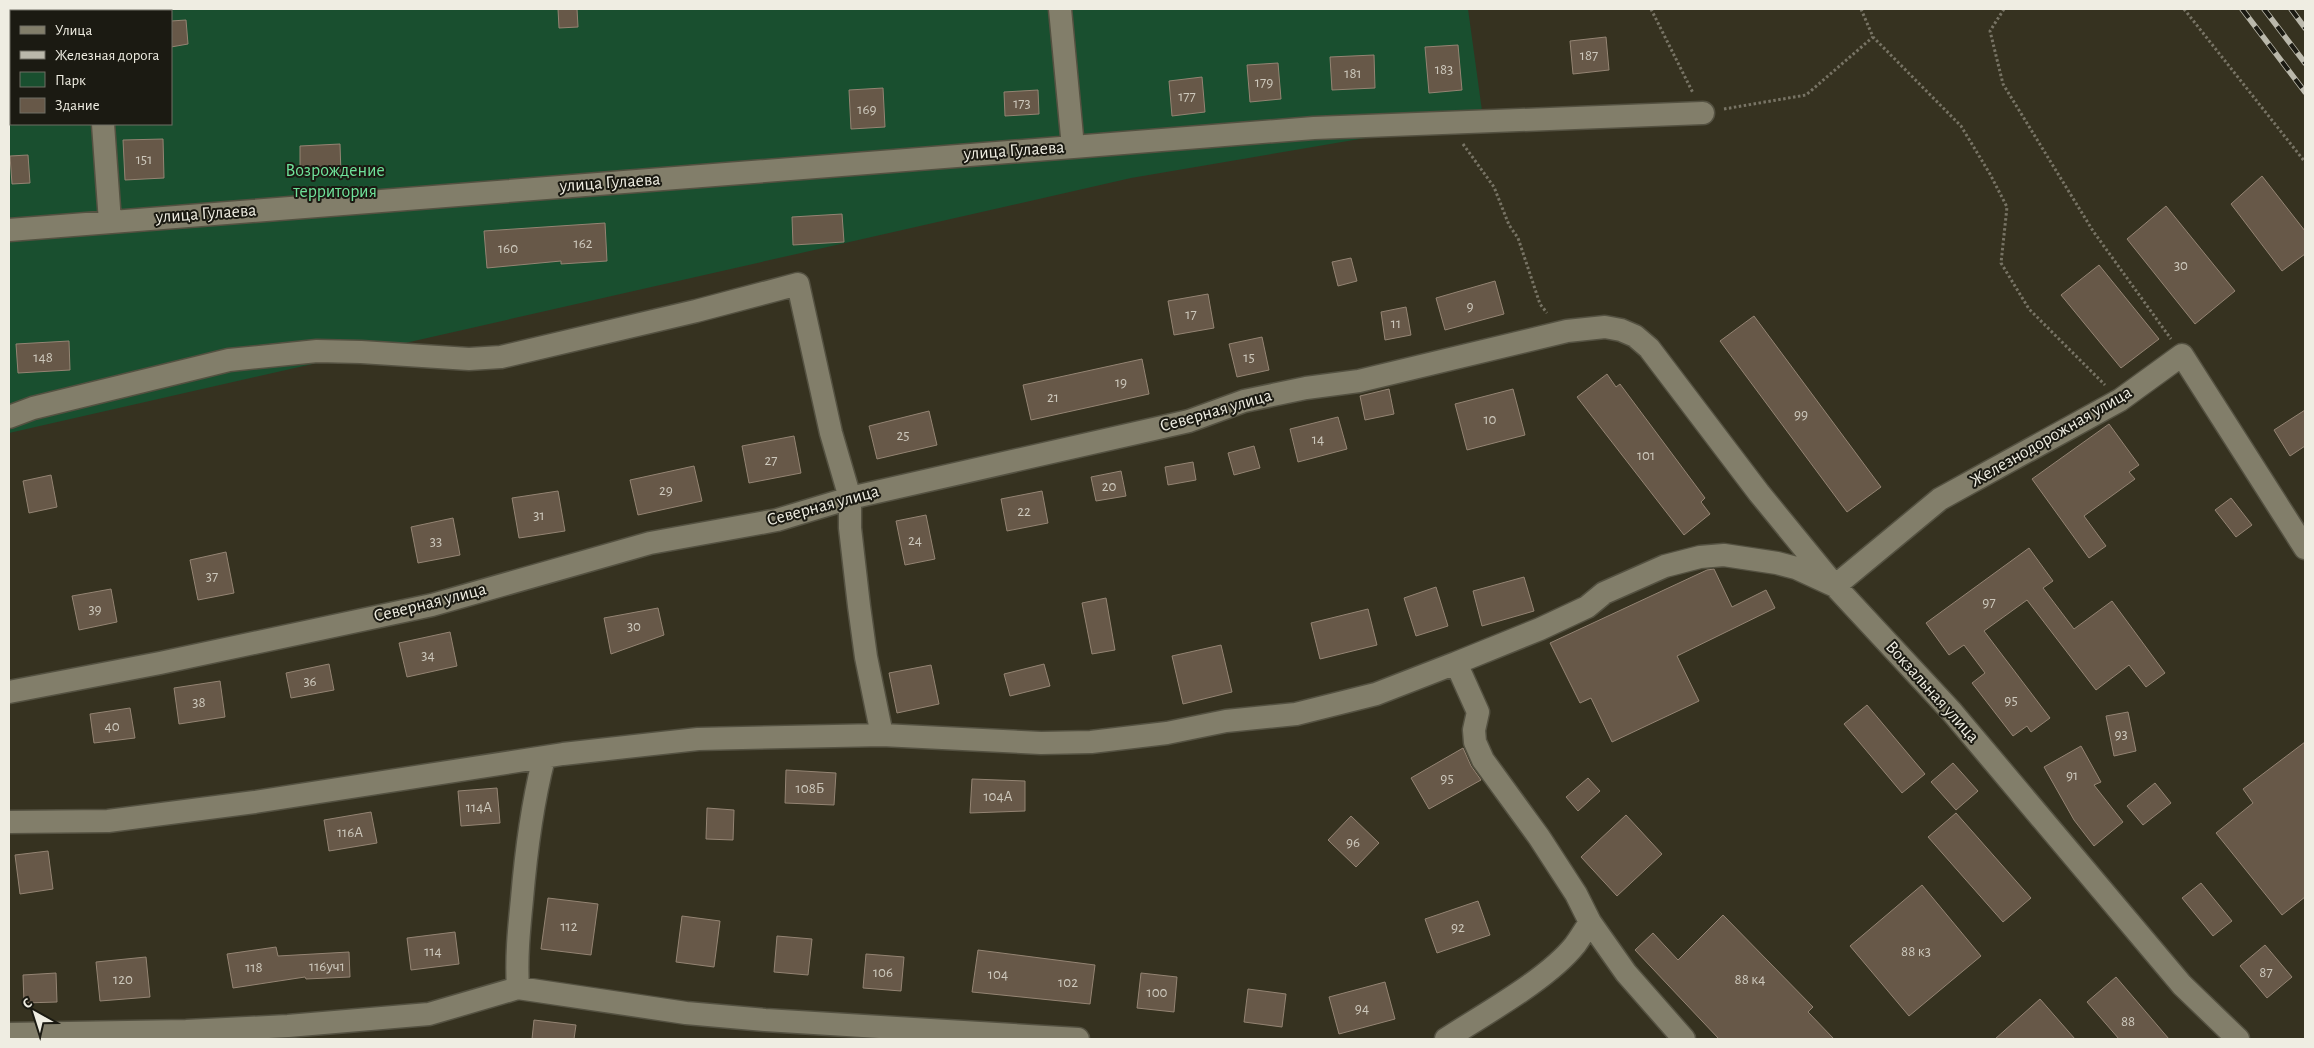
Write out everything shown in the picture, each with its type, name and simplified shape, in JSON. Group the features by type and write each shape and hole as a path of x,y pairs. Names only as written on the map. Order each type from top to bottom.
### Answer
{"street":[{"name":"улица Гулаева","path":"9,230 1073,147 1060,9"},
{"path":"1073,147 1314,128 1703,113"},
{"path":"103,125 110,222"},
{"path":"9,417 33,408 229,360 317,351 469,359 501,357 696,311 798,284 831,433 850,498 850,528 858,606 882,735"},
{"name":"Северная улица","path":"9,692 170,661 432,605 650,543 777,520 850,498 1189,421 1244,401 1306,388 1360,381 1567,331 1605,327 1635,336"},
{"name":"Вокзальная улица","path":"1635,336 1649,348 1759,493 1835,586 1952,712 2182,985 2238,1039"},
{"path":"2182,355 2305,548"},
{"name":"Железнодорожная улица","path":"1835,586 1940,499 2120,400 2182,355"},
{"path":"9,822 108,821 255,802 563,754 698,738 882,735 1041,743 1091,742 1167,733 1226,721 1296,714 1376,694 1540,629 1587,607 1604,593 1664,566 1700,557 1724,555 1777,563 1796,568 1835,586"},
{"path":"1456,663 1478,712 1474,730 1475,742 1483,760 1565,878 1590,922 1626,973 1684,1039"},
{"path":"518,988 516,962 524,878 536,789 544,758"},
{"path":"1446,1039 1525,988 1562,958 1575,945 1590,922"},
{"path":"9,1034 186,1031 288,1026 420,1015 518,988 686,1013 765,1020 1078,1039"}],"path":[{"path":"1652,9 1703,113 1806,95 1873,37"},
{"path":"1861,9 1873,37 1961,126 1990,174 2007,207 2001,263 2030,310 2120,400"},
{"path":"2004,9 1990,32 2003,84 2093,231 2182,355"},
{"path":"2184,9 2305,162"},
{"path":"1448,123 1494,186 1509,225 1518,238 1540,304 1550,318 1567,331"}],"green space":[{"name":"Возрождение территория","path":"9,9 1468,9 1483,118 1131,178 9,433"}],"building":[{"path":"558,9 577,9 578,27 559,28"},
{"path":"186,20 188,44 172,47 172,21"},
{"path":"1606,37 1609,70 1573,74 1570,41"},
{"path":"1458,45 1462,90 1429,93 1425,47"},
{"path":"1374,55 1375,88 1332,90 1330,57"},
{"path":"1278,63 1281,99 1250,102 1247,65"},
{"path":"1202,77 1205,112 1172,116 1169,81"},
{"path":"883,88 885,127 851,129 849,90"},
{"path":"1038,90 1039,114 1005,116 1004,92"},
{"path":"163,139 164,178 125,180 123,140"},
{"path":"340,144 341,175 300,176 300,146"},
{"path":"28,155 30,183 12,184 10,156"},
{"path":"2262,176 2305,231 2305,254 2282,271 2231,204"},
{"path":"2166,206 2235,291 2195,324 2127,239"},
{"path":"842,214 844,242 793,245 792,217"},
{"path":"605,223 607,261 561,264 561,261 487,268 484,231"},
{"path":"1351,258 1357,281 1338,286 1332,262"},
{"path":"2099,265 2159,339 2121,368 2061,295"},
{"path":"1495,281 1504,314 1445,330 1436,298"},
{"path":"1208,294 1214,328 1174,335 1168,301"},
{"path":"1406,307 1411,335 1385,340 1381,312"},
{"path":"1754,316 1881,487 1847,512 1720,341"},
{"path":"1262,337 1269,370 1237,377 1229,344"},
{"path":"69,341 70,370 18,373 16,344"},
{"path":"1142,359 1149,394 1031,420 1023,385"},
{"path":"1607,374 1616,387 1620,384 1705,498 1701,502 1710,514 1684,535 1577,397"},
{"path":"1389,389 1394,414 1365,420 1360,396"},
{"path":"1513,389 1525,435 1467,450 1455,404"},
{"path":"2305,410 2305,446 2290,456 2274,430"},
{"path":"929,411 937,445 877,459 869,426"},
{"path":"1338,417 1347,449 1298,462 1290,429"},
{"path":"2109,424 2139,465 2129,472 2135,479 2084,516 2106,546 2089,558 2032,479"},
{"path":"794,436 801,473 749,483 742,446"},
{"path":"1254,446 1260,468 1234,475 1228,453"},
{"path":"1193,462 1196,480 1168,485 1165,467"},
{"path":"694,466 702,501 638,515 630,480"},
{"path":"1121,471 1126,496 1096,501 1091,477"},
{"path":"51,475 57,507 29,513 23,481"},
{"path":"558,491 565,531 519,538 512,498"},
{"path":"1042,491 1048,523 1007,531 1001,499"},
{"path":"2231,498 2252,525 2236,537 2215,510"},
{"path":"926,515 935,559 905,565 896,521"},
{"path":"453,518 460,555 418,563 411,527"},
{"path":"2029,548 2053,581 2043,588 2074,629 2112,601 2165,673 2146,687 2129,665 2096,690 2027,600 1984,631 2050,718 2031,732 2027,726 2013,736 1972,683 1985,673 1964,645 1949,655 1926,623"},
{"path":"226,552 234,593 198,600 190,560"},
{"path":"1714,569 1732,607 1766,590 1775,608 1677,656 1699,701 1612,742 1591,698 1580,703 1550,643 1707,570"},
{"path":"1524,577 1534,611 1482,626 1473,591"},
{"path":"1436,587 1448,626 1416,636 1404,598"},
{"path":"111,589 117,622 79,630 72,596"},
{"path":"1106,598 1115,650 1092,654 1082,603"},
{"path":"658,608 664,635 611,654 604,618"},
{"path":"1368,609 1377,645 1320,659 1311,623"},
{"path":"450,632 457,666 407,677 399,643"},
{"path":"1221,645 1232,692 1183,704 1172,656"},
{"path":"329,664 334,690 291,698 286,673"},
{"path":"1044,664 1050,686 1010,696 1004,674"},
{"path":"931,665 939,704 897,713 889,673"},
{"path":"220,681 225,717 179,724 174,688"},
{"path":"1867,705 1925,774 1902,793 1844,724"},
{"path":"130,708 135,738 94,743 90,714"},
{"path":"2128,712 2136,751 2114,756 2106,716"},
{"path":"2305,742 2305,897 2282,915 2216,833 2253,803 2243,789"},
{"path":"2081,746 2101,782 2094,785 2123,822 2094,846 2074,820 2044,767"},
{"path":"1463,748 1471,766 1481,780 1429,809 1411,778"},
{"path":"1953,763 1978,791 1956,810 1931,782"},
{"path":"786,770 836,773 834,805 785,803"},
{"path":"1588,778 1600,791 1578,811 1566,797"},
{"path":"972,779 1025,781 1025,811 970,813"},
{"path":"2155,783 2171,803 2143,825 2127,806"},
{"path":"497,788 500,823 461,826 458,791"},
{"path":"707,808 734,810 733,840 706,839"},
{"path":"371,812 377,843 329,851 324,820"},
{"path":"1956,813 2031,898 2003,922 1928,837"},
{"path":"1626,815 1662,854 1617,896 1581,857"},
{"path":"1351,816 1379,843 1356,867 1328,840"},
{"path":"48,851 53,889 20,894 15,855"},
{"path":"2201,883 2232,921 2213,936 2182,898"},
{"path":"1922,885 1981,956 1909,1016 1850,946"},
{"path":"548,898 598,904 591,955 541,949"},
{"path":"1478,901 1490,935 1437,953 1425,919"},
{"path":"1723,915 1813,1007 1808,1012 1834,1039 1719,1039 1635,950 1653,933 1678,960"},
{"path":"682,916 720,921 714,967 676,962"},
{"path":"455,932 459,964 411,970 407,938"},
{"path":"777,936 812,939 808,975 774,972"},
{"path":"2265,945 2292,977 2267,998 2240,966"},
{"path":"276,947 278,956 349,952 350,977 306,979 305,977 233,988 227,954"},
{"path":"978,950 1095,965 1090,1004 972,992"},
{"path":"866,954 904,957 901,991 863,988"},
{"path":"146,957 150,997 100,1001 96,962"},
{"path":"56,973 57,1002 24,1003 23,975"},
{"path":"1141,973 1177,977 1174,1012 1137,1008"},
{"path":"2116,977 2169,1039 2119,1039 2087,1002"},
{"path":"1385,982 1395,1019 1339,1034 1329,997"},
{"path":"1248,989 1286,994 1282,1027 1244,1022"},
{"path":"2040,999 2075,1039 1995,1039"},
{"path":"534,1020 576,1025 574,1039 532,1039"}],"railway":[{"path":"2242,9 2305,92"},
{"path":"2264,9 2305,63"},
{"path":"2291,9 2305,28"}]}
